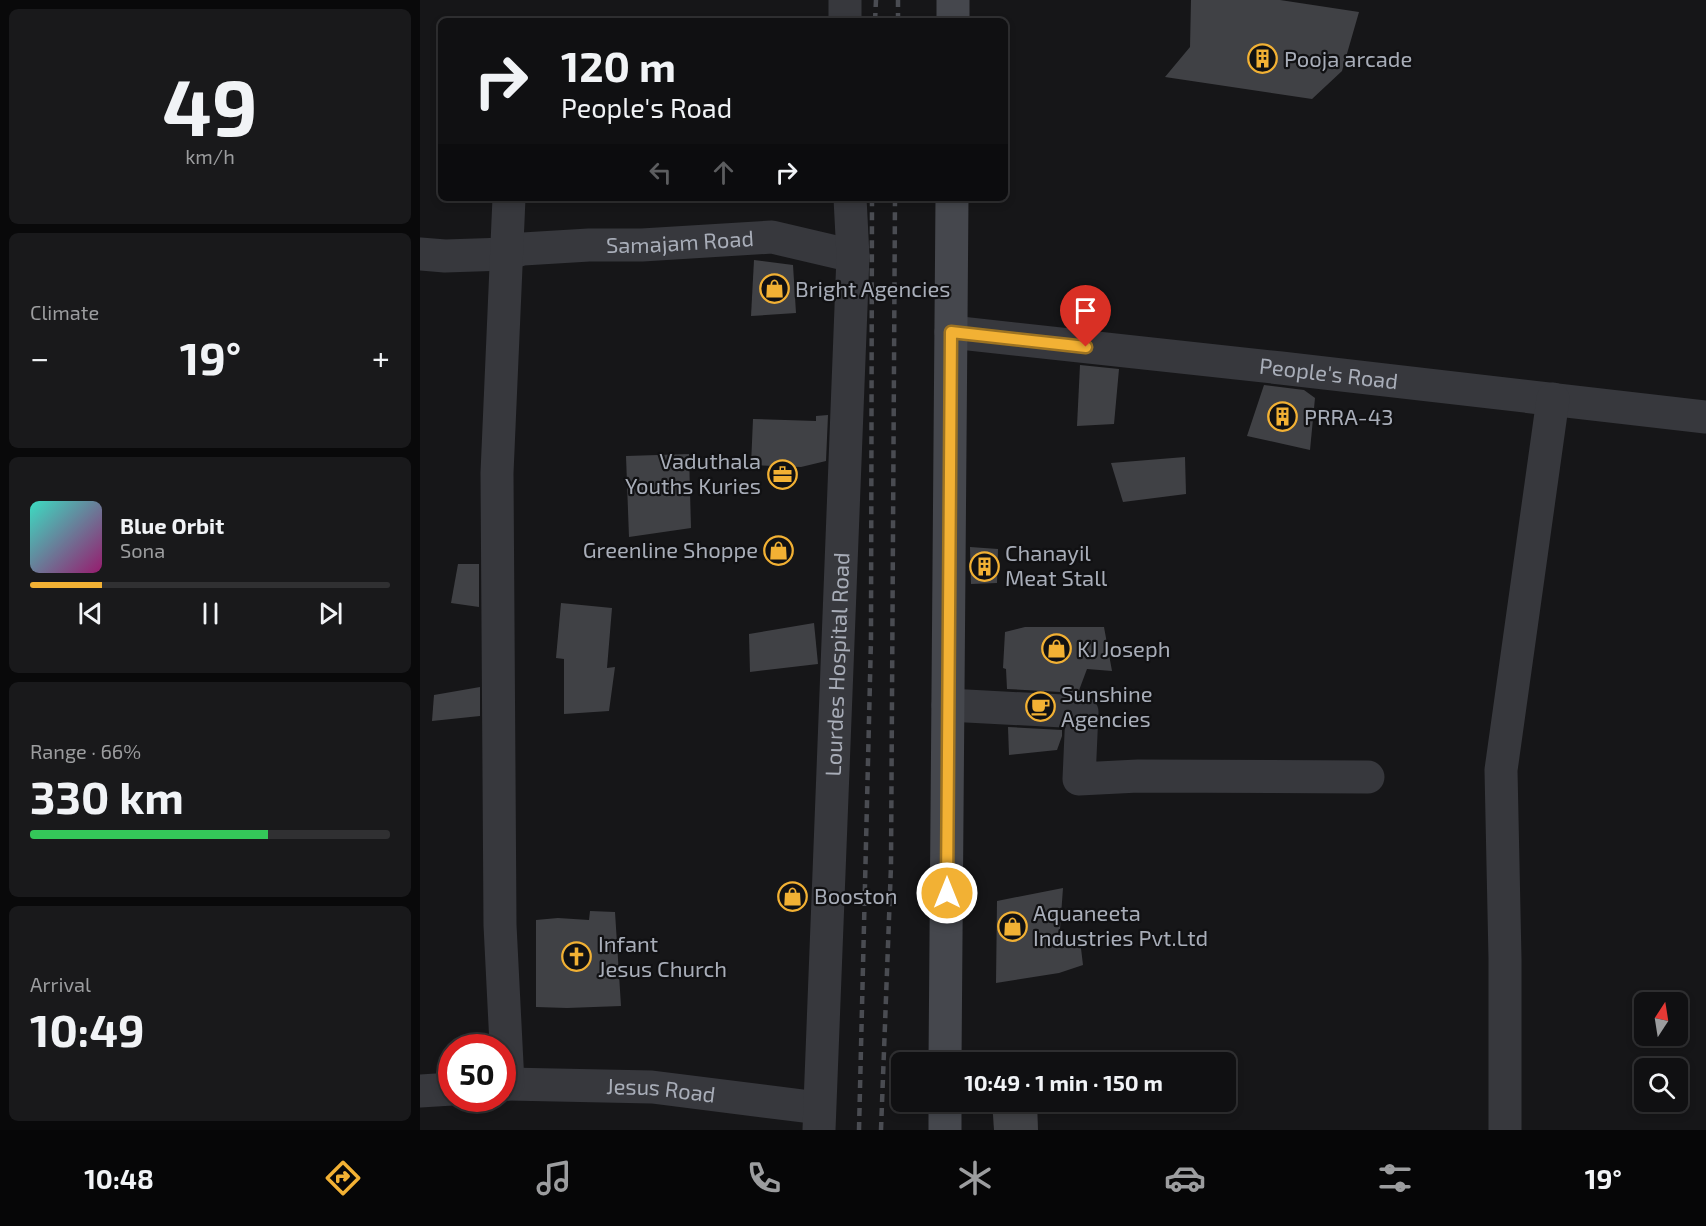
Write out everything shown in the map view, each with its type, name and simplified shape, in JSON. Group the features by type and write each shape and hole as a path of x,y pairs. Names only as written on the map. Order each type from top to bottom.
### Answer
{"main road":[{"path":"953,0 953,18"},
{"path":"945,1052 952,201"},
{"path":"945,1112 945,1130"}],"street":[{"path":"845,0 845,18"},
{"path":"503,1034 500,925 497,485 509,201"},
{"name":"Lourdes Hospital Road","path":"819,1119 853,256 850,201"},
{"name":"Samajam Road","path":"420,254 445,256 506,254 534,248 642,245 772,237 853,256"},
{"name":"People's Road","path":"951,332 1706,417"},
{"path":"1505,1130 1505,959 1501,770 1553,399"},
{"path":"948,705 1082,712 1078,779 1138,776 1368,777"},
{"name":"Jesus Road","path":"516,1084 652,1087 819,1119"},
{"path":"420,1091 438,1090"}],"building":[{"name":"Pooja arcade","path":"1191,0 1280,0 1359,12 1342,71 1312,99 1165,77 1190,47"},
{"name":"Bright Agencies","path":"754,260 793,265 796,313 751,316"},
{"path":"1080,365 1119,369 1114,424 1077,426"},
{"name":"PRRA-43","path":"1264,385 1304,390 1315,398 1310,450 1247,436"},
{"path":"828,415 826,461 801,467 751,465 753,419 816,421 816,416"},
{"path":"689,454 691,528 629,537 626,456"},
{"path":"1185,457 1186,494 1123,502 1111,463"},
{"name":"Chanayil Meat Stall","path":"970,547 998,549 997,583 971,584"},
{"path":"458,564 479,564 479,607 451,603"},
{"path":"561,603 612,608 607,668 615,667 609,711 564,714 564,659 556,658"},
{"path":"814,623 818,664 750,672 749,634"},
{"name":"KJ Joseph","path":"1025,627 1104,627 1112,671 1087,669 1078,693 1007,689 1006,669 1003,668 1005,632"},
{"path":"480,687 480,716 432,721 434,695"},
{"path":"1008,727 1062,730 1062,736 1057,750 1009,755"},
{"name":"Aquaneeta Industries Pvt.Ltd","path":"1063,888 1059,943 1080,940 1083,965 1059,973 996,983 997,901"},
{"name":"Infant Jesus Church","path":"590,911 615,912 621,1006 536,1007 536,920 558,918 589,920"},
{"path":"993,1112 1037,1112 1038,1130 994,1130"}],"railway":[{"path":"875,18 876,0"},
{"path":"898,0 898,18"},
{"path":"859,1130 871,639 872,201"},
{"path":"881,1130 891,866 895,201"}],"place":[{"name":"Pooja arcade","path":"1263,59"},
{"name":"Bright Agencies","path":"774,289"},
{"name":"PRRA-43","path":"1283,417"},
{"name":"Vaduthala Youths Kuries","path":"782,474"},
{"name":"Greenline Shoppe","path":"779,550"},
{"name":"Chanayil Meat Stall","path":"984,566"},
{"name":"KJ Joseph","path":"1056,649"},
{"name":"Sunshine Agencies","path":"1040,707"},
{"name":"Booston","path":"793,896"},
{"name":"Aquaneeta Industries Pvt.Ltd","path":"1012,926"},
{"name":"Infant Jesus Church","path":"577,957"}],"route":[{"path":"947,893 951,332 1086,347"}]}
